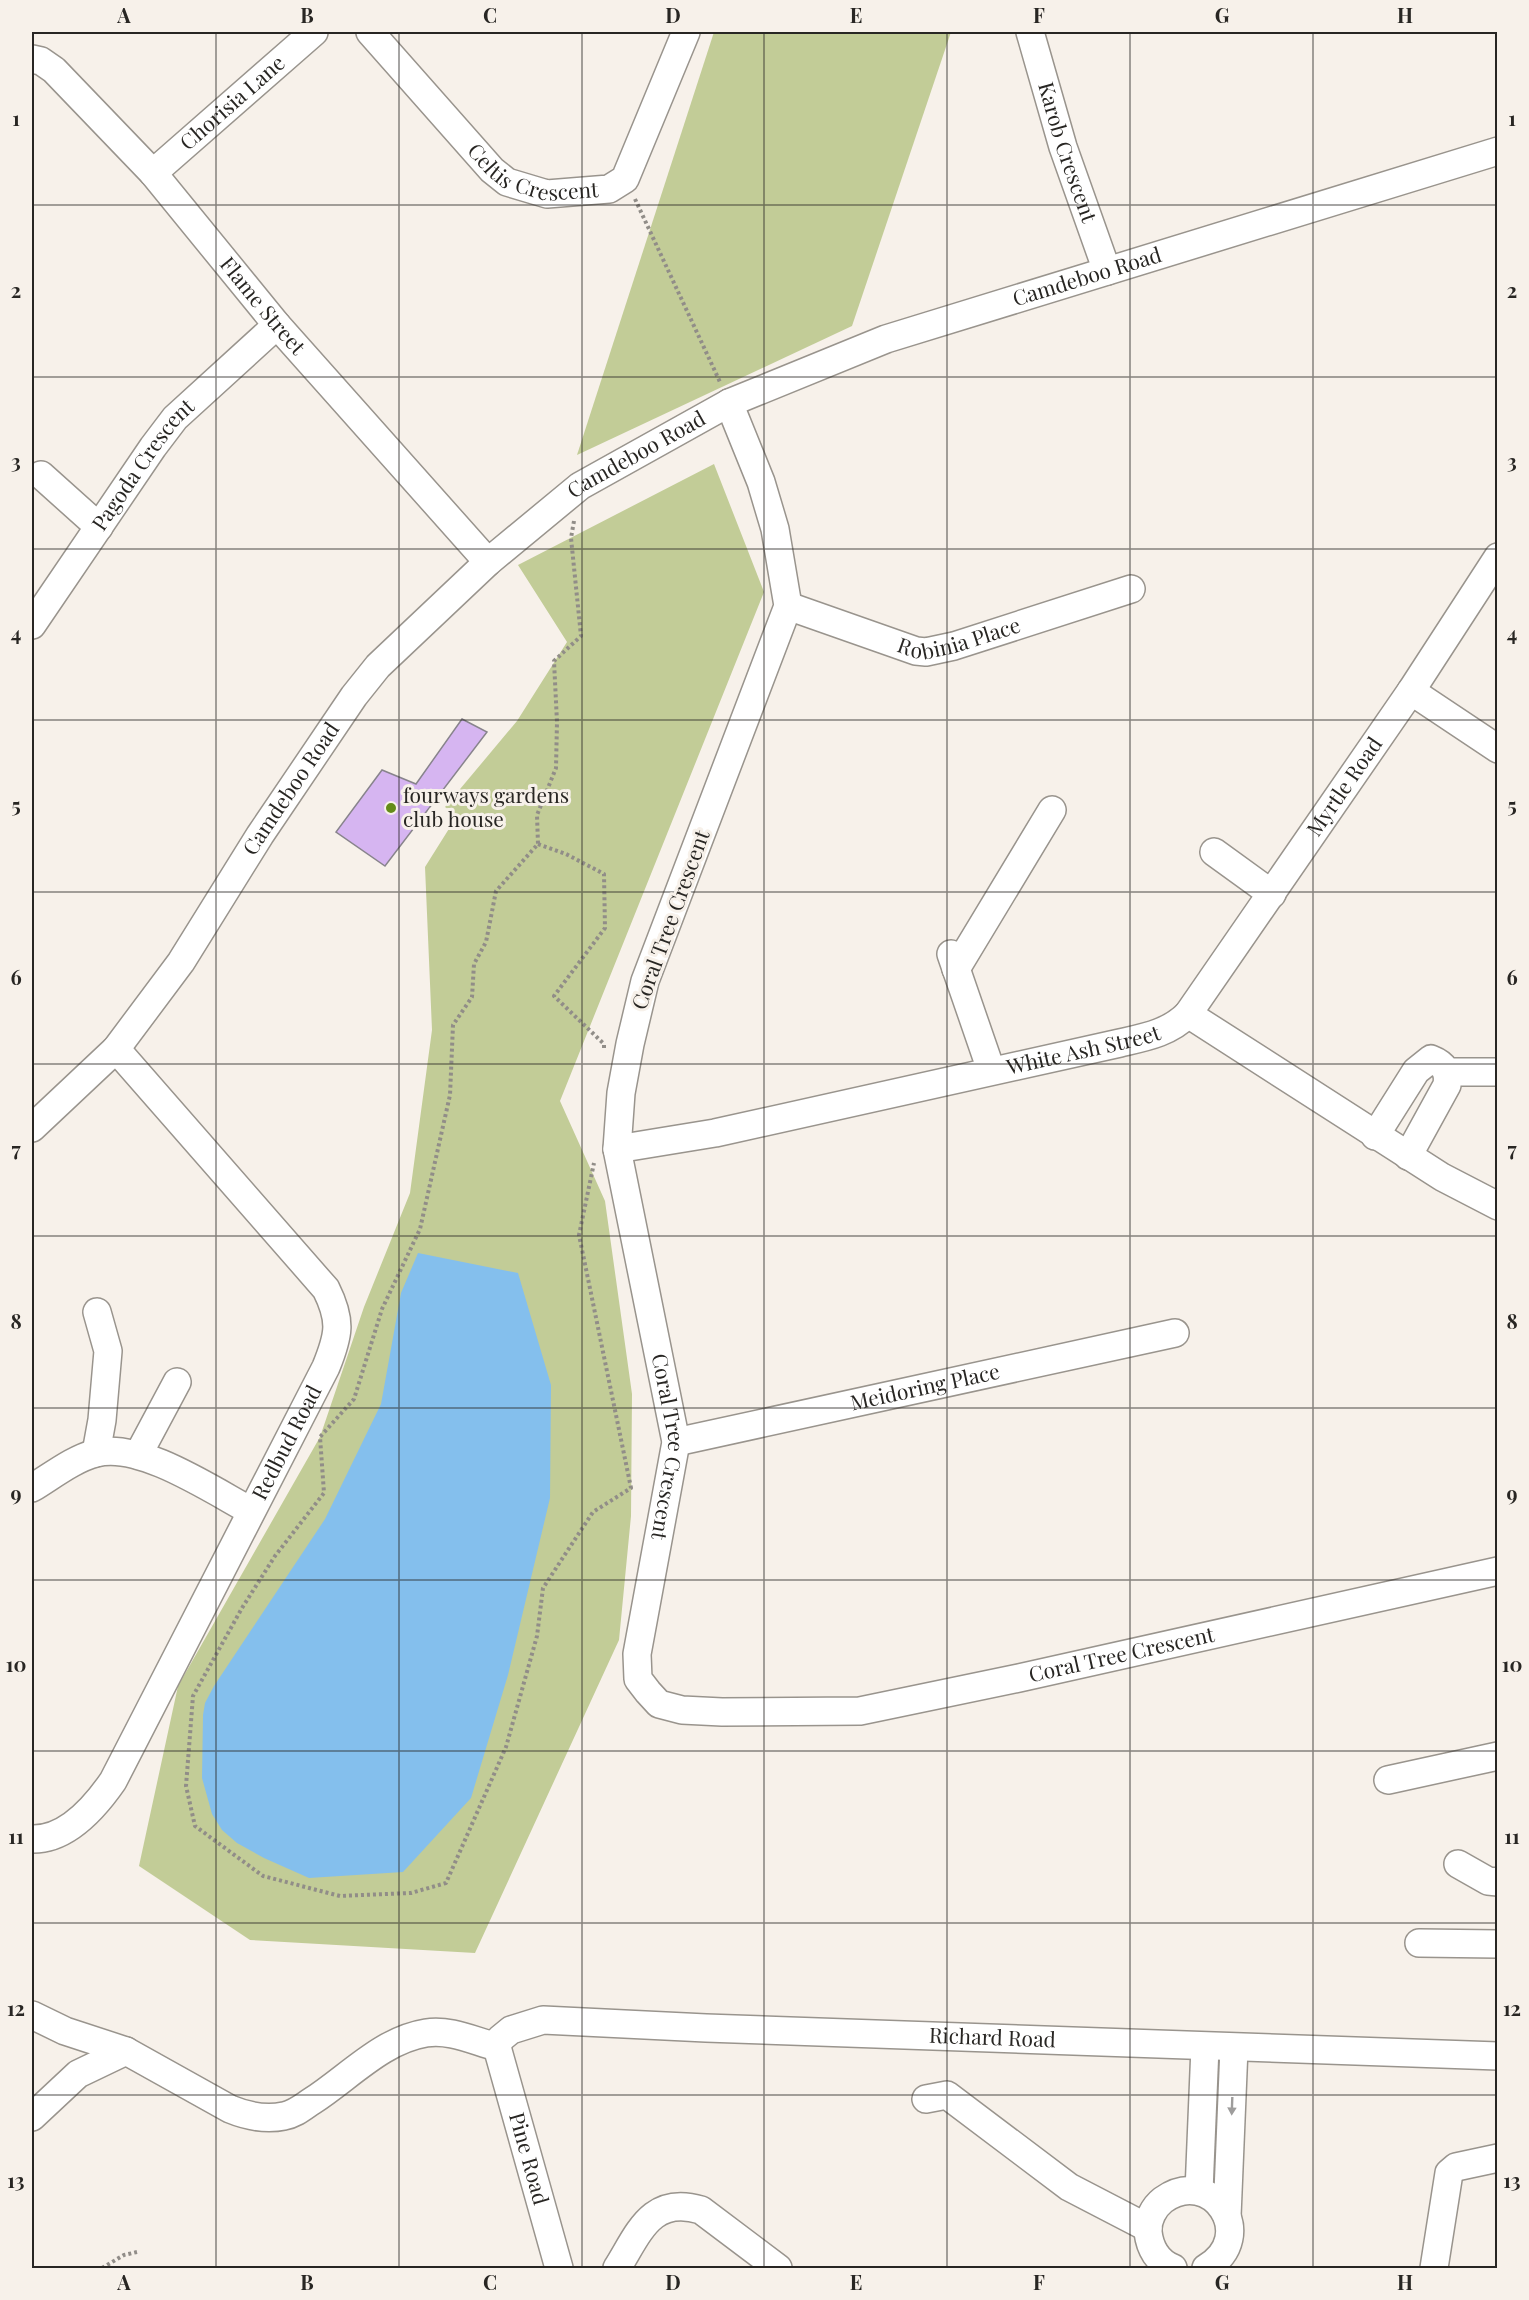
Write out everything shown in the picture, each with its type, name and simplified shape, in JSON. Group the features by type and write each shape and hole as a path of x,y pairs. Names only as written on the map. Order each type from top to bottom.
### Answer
{"street":[{"name":"Chorisia Lane","path":"153,173 314,32"},
{"name":"Celtis Crescent","path":"370,32 482,160 507,182 547,194 609,189 626,179 686,32"},
{"name":"Karob Crescent","path":"1029,32 1063,147 1107,271"},
{"name":"Flame Street","path":"32,59 41,61 54,70 153,173 277,325 488,562"},
{"name":"Camdeboo Road","path":"32,1128 116,1049 181,962 260,836 354,696 378,666 488,562 580,486 729,403 886,339 1497,151"},
{"name":"Pagoda Crescent","path":"32,625 175,418 277,325"},
{"name":"Coral Tree Crescent","path":"729,403 761,482 776,529 788,606 645,981 606,1151 676,1442 637,1654 638,1679 659,1704 682,1710 860,1711 1019,1678 1497,1571"},
{"path":"41,475 99,527"},
{"name":"Myrtle Road","path":"1188,1014 1411,691 1497,557"},
{"name":"Robinia Place","path":"788,606 848,626 900,647 926,652 947,648 1131,589"},
{"path":"1411,691 1497,749"},
{"path":"991,1070 954,962 1052,810"},
{"path":"1214,852 1272,894"},
{"path":"1188,1014 1375,1136 1442,1177 1497,1206"},
{"name":"White Ash Street","path":"606,1151 715,1133 1156,1035 1176,1026 1188,1014"},
{"name":"Redbud Road","path":"32,1839 59,1833 82,1817 99,1802 113,1781 326,1367 338,1328 335,1307 326,1289 116,1049"},
{"path":"1375,1136 1421,1065 1431,1059 1441,1064 1447,1072 1447,1085 1408,1156"},
{"path":"1447,1072 1497,1072"},
{"path":"96,1453 102,1420 108,1351 97,1312"},
{"name":"Meidoring Place","path":"676,1442 1175,1333"},
{"path":"138,1455 177,1382"},
{"path":"32,1488 82,1458 110,1450 130,1452 163,1464 251,1510"},
{"path":"1388,1780 1497,1756"},
{"path":"1458,1864 1488,1881 1497,1882"},
{"path":"1419,1943 1497,1944"},
{"path":"32,2015 65,2031 126,2051 230,2109 246,2115 268,2118 294,2113 392,2044 410,2036 426,2032 444,2032 497,2047"},
{"name":"Richard Road","path":"497,2047 500,2040 511,2030 543,2020 1205,2047 1497,2056"},
{"path":"65,2031 78,2074"},
{"name":"Pine Road","path":"497,2047 559,2268"},
{"path":"1199,2191 1205,2047"},
{"path":"1213,2267 1224,2253 1229,2241 1230,2229 1227,2216 1234,2048"},
{"path":"32,2117 78,2074 126,2051"},
{"path":"926,2099 947,2095 1069,2187 1148,2228"},
{"path":"1434,2268 1449,2173 1456,2167 1497,2158"},
{"path":"1173,2268 1166,2265 1156,2255 1149,2242 1148,2228 1155,2209 1171,2194 1184,2190 1199,2191 1211,2196 1221,2205 1227,2216"},
{"path":"617,2268 649,2217 660,2210 675,2206 701,2211 778,2268"}],"path":[{"path":"626,179 729,403"},
{"path":"580,486 571,538 581,636 554,661 557,722 556,768 537,815 538,844 496,891 486,942 474,964 472,997 453,1025 450,1095 420,1229 382,1309 354,1399 321,1437 324,1493 275,1556 242,1608 193,1696 186,1786 195,1826 262,1876 340,1896 411,1893 446,1883 506,1747 537,1635 543,1588 593,1512 631,1488 579,1235 593,1176 606,1151"},
{"path":"538,844 566,854 604,874 605,928 555,996 604,1044 603,1055"},
{"path":"102,2268 124,2255 137,2252"}],"green space":[{"path":"714,32 951,32 852,326 577,455"},
{"path":"714,464 764,592 560,1101 605,1201 632,1394 631,1516 619,1640 475,1953 250,1940 139,1866 178,1686 320,1437 364,1307 410,1193 432,1030 425,867 457,816 445,807 517,721 567,642 518,565"}],"water":[{"path":"418,1253 518,1273 551,1385 550,1498 508,1675 471,1798 403,1872 309,1878 237,1843 222,1830 212,1814 202,1778 205,1703 325,1519 381,1404 401,1293"}],"building":[{"name":"fourways gardens club house","path":"462,719 487,732 385,866 336,832 382,770 416,784"}],"place":[{"name":"fourways gardens club house","path":"391,808"}]}
